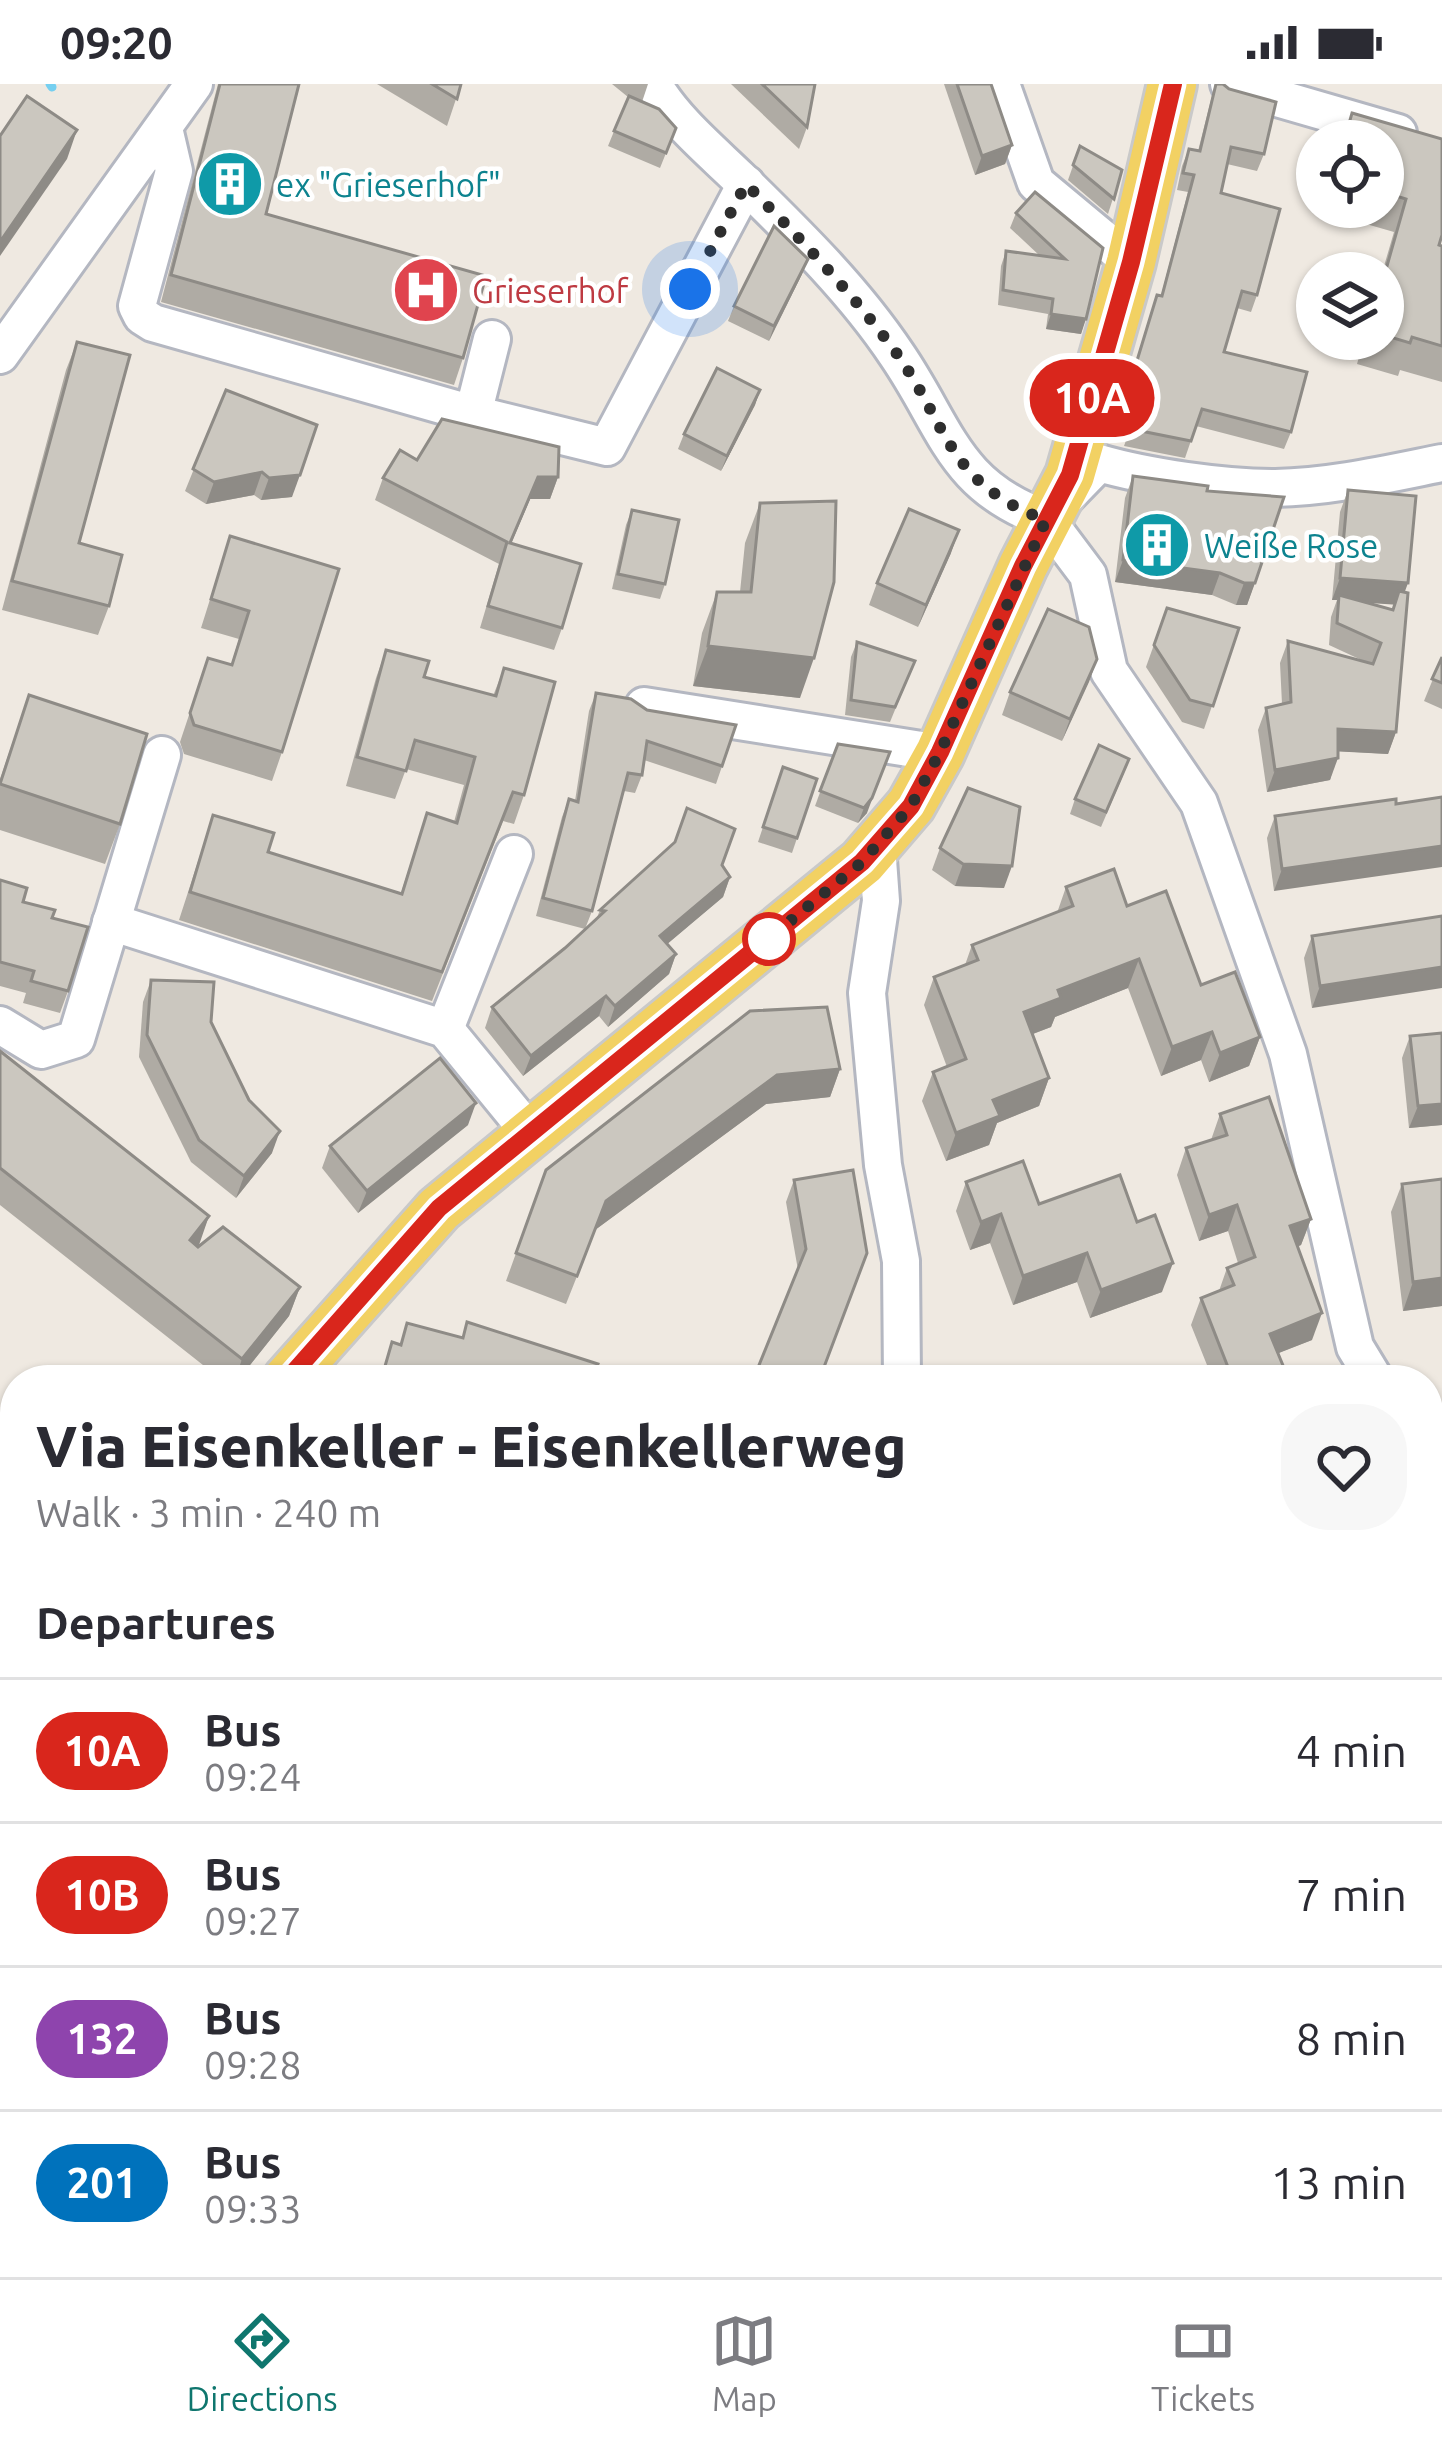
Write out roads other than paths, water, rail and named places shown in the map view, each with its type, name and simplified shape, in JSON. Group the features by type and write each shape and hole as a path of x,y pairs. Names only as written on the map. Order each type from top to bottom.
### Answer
{"main road":[{"path":"300,1365 439,1208 818,900 877,846 911,806 1070,475 1131,262 1172,84"}],"street":[{"path":"0,355 194,84"},
{"path":"652,84 675,115 819,257 897,354 960,464 1014,508 1046,520 1088,575 1109,671 1199,802 1288,1054 1355,1347 1366,1365"},
{"path":"1001,84 1036,183 1131,262"},
{"path":"1228,84 1405,135"},
{"path":"164,128 174,171 136,306 142,316 473,414 608,447 746,184"},
{"path":"473,414 492,339"},
{"path":"1046,520 1099,463 1131,472 1273,488 1361,480 1442,463"},
{"path":"644,706 940,752"},
{"path":"0,1025 41,1050 76,1039 162,755"},
{"path":"877,846 880,901 867,993 883,1165 901,1261 902,1365"},
{"path":"445,1029 514,854"},
{"path":"111,922 445,1029 530,1133"}],"place":[{"name":"ex \"Grieserhof\"","path":"230,184"},
{"name":"Grieserhof","path":"426,290"},
{"name":"Weiße Rose","path":"1157,545"}]}
